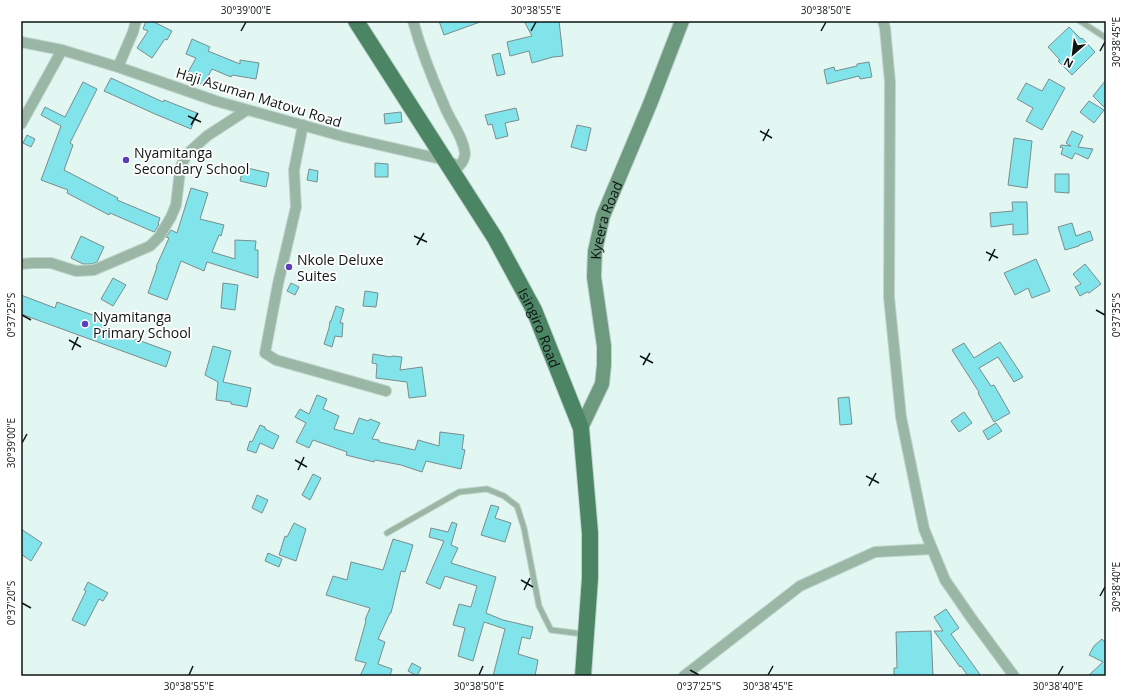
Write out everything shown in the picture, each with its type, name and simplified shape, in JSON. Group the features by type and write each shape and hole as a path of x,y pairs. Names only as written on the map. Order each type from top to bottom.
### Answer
{"main road":[{"name":"Isingiro Road","path":"356,21 495,238 534,310 581,428 590,533 590,578 583,676"},
{"name":"Kyeera Road","path":"581,428 602,384 604,365 604,346 594,277 595,251 603,216 650,104 682,21"}],"street":[{"path":"118,67 133,32 136,21"},
{"name":"Haji Asuman Matovu Road","path":"21,42 62,50 118,67 216,102 345,137 444,160 459,166 463,163 465,154 460,137 444,106 417,37 413,21"},
{"path":"883,21 890,82 889,297 901,417 924,529 945,580 1014,676"},
{"path":"21,124 62,50"},
{"path":"21,264 51,263 76,271 94,270 150,246 159,237 174,211 181,166 187,154 208,136 247,110"},
{"path":"303,125 294,170 296,207 278,284 265,353 276,360 386,391"},
{"path":"684,676 800,586 875,552 932,549"}],"lane":[{"path":"1080,21 1106,38"},
{"path":"387,533 459,492 487,489 504,496 517,506 524,528 539,606 551,630 586,634"}],"building":[{"path":"146,21 152,21 172,31 167,40 165,39 152,58 137,48 148,31 143,29"},
{"path":"439,21 480,21 480,22 444,35"},
{"path":"524,21 559,21 563,56 553,57 532,63 529,51 510,56 507,42 532,36"},
{"path":"1069,27 1095,52 1072,75 1058,61 1060,60 1048,47"},
{"path":"192,39 210,47 208,51 240,64 240,60 259,63 256,79 232,75 231,77 212,69 203,85 186,76 196,58 186,54"},
{"path":"500,53 505,74 497,76 492,55"},
{"path":"869,62 872,77 860,79 859,76 827,84 824,70 834,67 835,71"},
{"path":"111,78 163,102 164,100 197,113 191,129 104,91"},
{"path":"1049,79 1065,88 1042,130 1026,121 1033,108 1017,99 1026,83 1042,91"},
{"path":"1106,80 1106,109 1093,96"},
{"path":"83,82 97,89 70,143 73,145 64,170 118,198 117,200 160,218 159,225 154,232 110,213 109,215 67,193 68,190 41,180 61,126 41,115 45,107 65,117"},
{"path":"1089,101 1104,110 1094,123 1080,112"},
{"path":"516,108 519,120 505,123 508,136 496,139 492,124 488,125 485,115"},
{"path":"401,112 402,122 385,124 384,114"},
{"path":"577,125 591,128 586,151 571,147"},
{"path":"1072,131 1083,136 1078,147 1093,149 1088,159 1075,153 1072,159 1061,154 1063,148 1060,147 1061,145 1071,146 1066,143"},
{"path":"27,135 35,139 31,147 23,143"},
{"path":"1014,138 1032,141 1027,188 1008,185"},
{"path":"375,163 388,164 388,177 375,177"},
{"path":"243,167 269,173 266,187 240,181"},
{"path":"309,169 318,171 317,182 307,180"},
{"path":"1055,174 1069,174 1069,193 1055,192"},
{"path":"191,188 208,193 200,219 224,225 221,236 219,235 212,252 235,259 235,240 256,241 255,250 258,250 258,278 207,262 204,271 181,261 167,300 148,293 156,267 169,238 166,237 171,230 177,233"},
{"path":"1012,202 1027,202 1028,234 1013,235 1013,224 991,227 990,213 1013,211"},
{"path":"1072,223 1076,236 1090,231 1093,240 1065,250 1058,227"},
{"path":"81,236 104,247 97,262 92,264 83,264 71,258"},
{"path":"1036,259 1050,291 1032,298 1028,288 1015,295 1004,273"},
{"path":"1085,264 1101,284 1089,293 1087,292 1080,296 1075,287 1081,284 1073,274"},
{"path":"113,278 126,285 113,306 101,299"},
{"path":"223,283 238,285 235,310 221,308"},
{"path":"291,283 299,287 295,295 287,291"},
{"path":"365,291 378,293 376,307 363,306"},
{"path":"21,295 55,308 57,302 109,321 105,328 171,352 166,367 21,314"},
{"path":"336,306 344,309 340,323 343,323 342,337 335,336 332,347 324,344 330,321"},
{"path":"1000,342 1023,377 1014,382 998,357 979,368 991,386 994,385 1010,413 994,422 978,393 979,392 952,350 964,343 974,358"},
{"path":"213,346 231,351 223,382 251,388 247,407 231,404 231,402 216,400 218,382 205,375"},
{"path":"373,354 402,357 400,370 422,367 426,396 409,398 407,382 376,378 377,364 372,363"},
{"path":"317,395 327,399 323,409 339,416 334,429 353,434 359,418 368,421 370,419 380,423 372,439 379,440 379,442 415,450 418,440 439,446 440,432 464,435 462,449 465,450 461,469 426,461 422,472 401,465 375,460 374,462 346,455 347,452 313,440 309,448 296,442 306,423 295,417 300,409 309,414"},
{"path":"849,397 852,424 840,425 838,398"},
{"path":"964,412 972,423 959,432 951,421"},
{"path":"996,423 1002,431 988,440 983,431"},
{"path":"260,425 279,436 273,449 260,443 256,453 247,450 250,441 252,442"},
{"path":"313,474 321,478 310,500 302,495"},
{"path":"257,495 268,500 262,513 252,508"},
{"path":"491,505 499,507 495,518 511,523 505,542 481,535"},
{"path":"452,522 457,524 451,545 458,548 451,563 496,577 486,613 503,620 533,627 530,639 522,637 518,654 538,660 535,676 493,676 505,629 484,622 473,661 458,656 465,628 453,625 459,604 471,607 477,586 445,576 440,589 426,583 444,541 429,537 431,528 448,532"},
{"path":"294,523 306,529 296,561 279,555 285,536 287,537"},
{"path":"21,529 42,543 31,561 21,554"},
{"path":"393,539 413,545 405,572 401,571 391,613 378,639 385,642 378,664 392,669 390,676 360,676 366,663 355,660 366,621 365,620 370,608 326,595 333,576 347,580 351,562 383,570"},
{"path":"268,553 282,559 279,567 265,561"},
{"path":"88,582 108,593 103,601 99,599 85,626 72,620 86,591 84,590"},
{"path":"946,609 959,628 951,634 981,676 968,676 934,631 943,631 934,617"},
{"path":"931,631 933,676 894,676 894,668 897,668 896,632"},
{"path":"1102,639 1106,644 1106,676 1088,676 1103,662 1089,655 1094,646"},
{"path":"412,663 421,668 417,676 408,671"}],"place":[{"name":"Nyamitanga Secondary School","path":"126,160"},
{"name":"Nkole Deluxe Suites","path":"289,267"},
{"name":"Nyamitanga Primary School","path":"85,324"}]}
